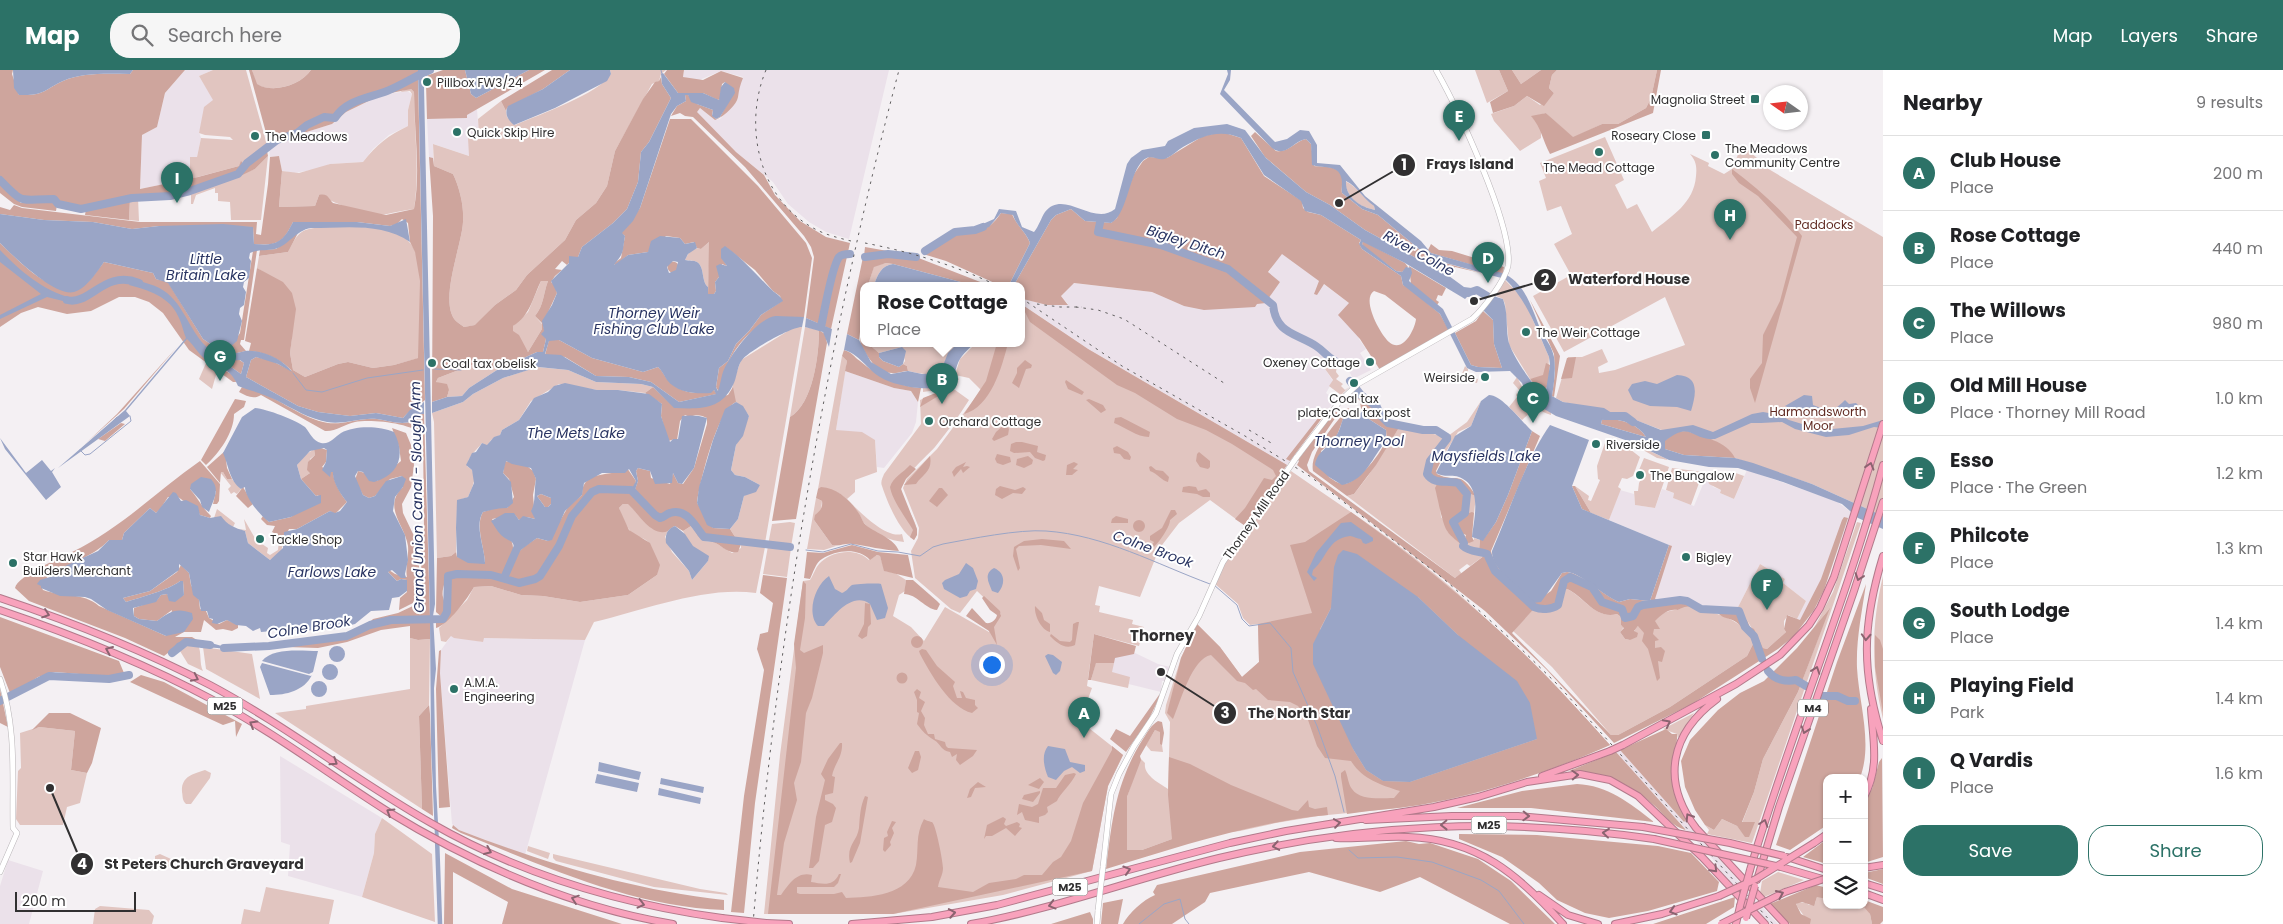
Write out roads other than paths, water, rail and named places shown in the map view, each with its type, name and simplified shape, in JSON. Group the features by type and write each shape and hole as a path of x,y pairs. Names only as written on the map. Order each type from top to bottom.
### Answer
{"highway":[{"path":"1355,820 1456,802 1527,782 1623,745 1736,684 1780,655 1809,625 1829,589 1853,521 1883,424"},
{"name":"M4","path":"1736,924 1750,870 1781,771 1865,528 1883,465"},
{"name":"M4","path":"1746,921 1785,789 1883,502"},
{"path":"1868,788 1876,758 1866,653 1867,623 1872,594 1883,556"},
{"name":"M25","path":"0,598 97,633 210,685 262,715 431,823 530,869 596,892 654,907 722,918 790,924"},
{"name":"M25","path":"0,610 95,644 144,665 216,702 432,837 524,882 593,906 673,924"},
{"path":"1869,683 1883,741"},
{"path":"1736,684 1697,716 1684,734 1676,759 1675,775 1678,792 1686,812 1696,828 1785,924"},
{"path":"1527,782 1580,774 1605,778 1626,788 1667,822 1732,887 1765,924"},
{"name":"M25","path":"852,924 932,917 997,905 1220,845 1286,831 1355,820 1511,816 1561,818 1642,827 1730,843 1784,856 1823,869"},
{"name":"M25","path":"971,924 1051,906 1217,858 1378,830 1486,825 1580,830 1654,839 1823,878"},
{"path":"1324,838 1406,836 1446,841 1472,849 1491,858 1529,889 1568,915 1598,924"},
{"path":"1615,924 1656,916 1719,896 1756,879 1823,837"},
{"path":"1868,867 1883,864"},
{"path":"1721,924 1785,892 1823,880"},
{"path":"1868,884 1883,890"},
{"path":"1529,889 1563,924"},
{"path":"1868,894 1883,900"}],"street":[{"name":"Thorney Mill Road","path":"1097,924 1111,794 1134,746 1156,714 1177,654 1199,616 1233,546 1296,458 1340,401 1355,386 1472,319 1482,309 1507,270 1509,254 1506,236 1486,181 1451,97 1436,70"},
{"path":"0,679 8,708 13,745 13,828 17,833 0,872"}],"water":[{"path":"13,70 133,70 130,74 79,76 63,81 43,92 19,95 14,88"},
{"path":"418,70 422,70 424,86 435,604 433,616 436,669 434,688 439,841 435,838 431,744"},
{"path":"465,70 529,70 476,98 471,94"},
{"path":"570,70 610,70 611,74 607,81 555,108 514,125 510,121 507,117 508,106 543,89"},
{"path":"1227,70 1231,70 1230,80 1224,90 1275,142 1287,139 1300,130 1309,131 1317,145 1317,163 1340,165 1365,196 1421,241 1431,253 1502,273 1517,283 1528,298 1542,333 1552,350 1555,367 1552,396 1563,402 1604,408 1615,415 1626,416 1661,430 1693,425 1713,432 1752,414 1763,412 1780,415 1789,420 1822,430 1863,426 1883,420 1883,428 1874,427 1849,435 1826,437 1795,429 1782,422 1751,423 1715,439 1707,439 1691,433 1681,432 1665,441 1665,449 1684,455 1735,458 1812,484 1883,516 1883,529 1858,518 1842,504 1783,482 1738,468 1709,467 1669,460 1631,442 1556,416 1529,400 1522,383 1510,371 1476,372 1467,368 1440,314 1403,285 1401,276 1362,249 1359,244 1361,240 1321,215 1305,211 1301,201 1264,175 1241,138 1233,135 1212,135 1198,139 1167,158 1150,157 1144,160 1136,170 1120,213 1111,223 1085,221 1071,209 1056,215 1051,220 1016,282 1010,282 1030,243 1013,215 1001,213 989,227 976,232 976,227 994,219 999,209 1016,211 1022,227 1034,232 1045,212 1053,206 1061,204 1070,205 1097,214 1106,213 1115,209 1127,164 1131,158 1142,150 1165,146 1168,141 1194,128 1227,124 1245,130 1266,158 1306,192 1330,205 1365,230 1449,276 1464,287 1479,289 1471,297 1468,296 1465,299 1405,263 1363,242 1362,244 1396,271 1402,272 1406,267 1411,268 1412,273 1409,281 1443,309 1471,365 1502,368 1494,344 1493,320 1483,310 1493,296 1503,299 1509,345 1520,366 1539,390 1546,390 1550,365 1549,357 1525,306 1513,287 1505,279 1431,259 1378,215 1362,209 1342,193 1342,179 1337,170 1312,165 1311,144 1306,139 1285,150 1277,151 1220,94 1228,74","holes":["1346,181 1374,206 1375,210 1354,200 1348,192","1602,420 1619,420 1639,429 1646,437 1601,424"]},
{"name":"Thorney Weir Fishing Club Lake","path":"663,73 678,93 703,93 719,100 721,87 725,82 734,88 735,93 720,117 716,119 712,116 713,110 691,102 688,95 685,95 686,101 677,106 671,114 640,208 633,221 622,233 625,236 622,252 614,265 628,255 648,252 651,241 660,236 680,238 685,244 695,242 697,248 688,254 685,260 696,261 699,264 704,281 708,287 708,294 714,294 716,291 715,282 719,277 716,266 720,264 727,266 721,258 721,249 725,246 744,261 781,297 783,301 761,315 736,344 728,361 719,368 716,387 718,391 723,372 731,357 745,338 761,323 776,316 804,317 802,327 761,345 746,356 740,363 734,382 723,399 716,404 701,408 674,408 653,387 641,384 596,382 568,370 538,367 503,378 473,394 463,402 432,413 432,402 447,397 462,396 469,388 497,370 537,352 543,352 546,339 541,334 544,331 542,321 557,293 551,281 569,263 569,256 578,257 582,247 613,223 627,209 638,182 641,152 649,142 671,98 662,84 661,74","holes":["673,261 678,262 676,270 669,273 667,267","559,340 592,358 643,372 658,367 667,380 681,390 693,393 711,393 714,390 716,394 679,402 651,382 629,377 596,376 561,355 545,354 549,341"]},
{"name":"Little Britain Lake","path":"0,214 44,220 93,222 132,229 159,226 223,224 253,227 254,244 268,244 278,241 286,234 293,222 357,222 390,226 406,219 410,242 387,231 375,229 349,227 311,228 301,232 280,247 250,253 249,278 244,282 243,287 246,292 244,305 240,308 239,314 242,321 237,341 229,348 222,349 203,339 168,283 156,279 153,273 104,262 87,284 74,292 66,292 46,282 24,266 0,243"},
{"path":"0,250 44,287 76,299 75,304 47,297 0,319 0,315 41,294 0,262"},
{"path":"893,264 961,282 875,282 880,271"},
{"path":"132,279 154,286 167,293 180,307 195,333 215,353 226,355 251,351 265,353 283,363 292,372 278,364 256,357 251,360 246,377 298,406 318,412 350,416 376,413 403,418 410,410 424,402 424,414 420,414 416,419 406,423 365,419 333,423 314,419 268,396 238,386 228,371 206,360 187,339 126,411 130,416 58,468 125,410 186,338 179,319 170,304 158,295 129,285","holes":["240,360 244,363 241,374 227,364 229,361"]},
{"path":"806,318 832,329 829,347 823,332 805,327"},
{"path":"847,334 859,340 860,347 863,347 871,362 891,374 908,371 922,374 940,373 948,353 954,347 971,347 958,362 953,378 942,386 933,388 914,388 886,380 876,374 854,354 844,350"},
{"path":"902,347 906,351 903,364 899,367 883,361 879,357 879,353"},
{"path":"1677,375 1684,376 1693,382 1695,392 1691,411 1677,407 1650,406 1633,400 1628,390 1632,384 1645,381 1657,384"},
{"name":"The Mets Lake","path":"565,383 597,390 618,390 649,394 662,404 661,416 670,442 673,439 678,439 682,416 701,416 707,418 694,468 682,484 678,483 673,473 672,483 655,484 650,471 638,468 636,471 638,481 634,493 631,490 636,481 629,469 625,473 602,473 584,483 582,495 565,511 552,540 548,541 537,538 514,555 512,542 501,535 491,521 505,513 514,513 519,520 523,516 535,519 531,511 533,508 536,479 531,468 506,461 503,473 511,482 513,503 507,508 483,512 480,530 485,564 468,563 457,557 456,528 457,500 468,497 474,483 472,470 466,465 472,453 476,452 482,443 487,445 494,437 500,435 502,430 519,420 534,398 548,392 554,386","holes":["541,494 551,498 551,504 545,507 537,496"]},
{"name":"Maysfields Lake","path":"1489,395 1500,399 1532,431 1496,522 1483,541 1472,537 1475,503 1474,495 1467,481 1459,477 1436,473 1455,436 1471,426 1481,401"},
{"path":"1804,395 1812,396 1813,405 1827,410 1834,409 1845,400 1849,404 1856,403 1858,405 1856,413 1842,414 1833,412 1814,417 1785,406"},
{"path":"736,402 743,406 749,416 743,436 736,445 731,470 735,475 745,477 760,485 756,492 744,496 738,519 730,529 713,528 707,525 697,503 699,487 713,440 725,409"},
{"name":"Farlows Lake","path":"255,408 274,413 301,424 314,439 321,443 329,442 341,433 353,429 375,428 394,432 398,440 400,456 394,469 383,479 374,482 369,481 363,472 358,471 355,476 363,495 369,498 375,496 386,481 402,476 406,479 403,487 395,497 393,511 405,535 408,560 406,578 401,578 392,570 388,572 397,581 401,579 407,580 407,591 399,597 392,598 389,610 371,611 355,624 331,630 261,632 260,628 253,631 246,626 236,625 227,620 217,624 212,623 213,619 209,618 207,611 201,611 199,600 193,595 189,573 179,564 179,570 150,591 123,598 126,602 183,581 184,595 175,602 169,601 167,594 161,595 156,602 133,608 134,616 139,619 157,621 173,611 181,610 192,613 193,619 184,632 166,636 107,610 91,599 60,596 41,588 37,584 40,580 60,574 63,567 98,551 109,540 122,540 124,533 150,508 156,513 173,492 176,493 181,501 186,500 198,506 200,515 210,518 221,516 232,526 245,531 248,543 270,560 283,548 284,532 297,529 330,511 335,513 340,511 347,502 335,484 333,472 331,472 330,477 322,470 326,462 327,450 324,448 310,451 297,465 301,479 316,496 321,495 321,503 291,517 269,522 258,511 250,501 245,487 241,489 234,481 223,453 242,417"},
{"name":"Thorney Pool","path":"1364,408 1366,412 1364,416 1386,430 1385,441 1362,474 1354,481 1342,485 1315,465 1316,460 1337,434 1344,417 1349,415 1357,418"},
{"path":"1550,425 1589,440 1572,486 1582,509 1669,545 1650,601 1630,599 1619,602 1579,576 1567,572 1562,573 1541,602 1533,603 1496,565 1492,551 1533,454"},
{"path":"0,438 26,473 42,460 51,471 55,468 52,472 61,487 46,500 5,449"},
{"path":"201,477 211,479 216,491 209,512 202,507 200,500 190,489 191,484"},
{"path":"1351,522 1373,538 1373,541 1366,544 1361,539 1350,536 1337,541 1313,570 1312,575 1317,578 1314,581 1307,572 1316,553 1341,523"},
{"path":"675,526 685,534 693,546 709,556 708,561 692,580 689,571 666,543 667,533"},
{"path":"1343,550 1357,554 1418,597 1458,635 1517,681 1530,703 1537,739 1410,782 1383,781 1366,770 1353,749 1313,664 1313,644 1331,608 1334,567 1338,555"},
{"path":"966,563 973,568 978,581 976,589 970,591 967,596 960,598 944,589 942,583 959,574"},
{"path":"994,568 1001,573 1003,579 998,593 992,591 988,579 989,573"},
{"path":"829,576 835,589 842,593 852,585 881,584 888,608 885,618 877,620 870,604 857,601 844,606 824,626 818,626 813,614 814,600 816,592"},
{"path":"197,640 198,645 187,644 177,650 173,648 177,643"},
{"path":"201,640 232,649 203,647"},
{"path":"334,646 340,646 345,651 343,660 334,662 329,657 329,651"},
{"path":"296,650 318,651 313,672 309,674 262,661 280,652"},
{"path":"1048,654 1053,655 1062,662 1060,671 1056,675 1053,673 1045,656"},
{"path":"262,663 312,675 304,685 294,691 270,695 260,667"},
{"path":"327,664 333,664 338,669 336,678 327,680 322,675 322,669"},
{"path":"316,681 322,681 327,686 325,695 316,697 311,692 311,686"},
{"path":"1048,746 1065,749 1070,762 1085,765 1085,771 1080,773 1072,767 1064,771 1056,780 1048,777 1044,765 1044,757"},
{"path":"599,762 641,772 639,780 598,771"},
{"path":"597,774 639,783 637,792 595,783"},
{"path":"661,778 704,787 703,793 660,784"},
{"path":"659,788 701,798 700,804 658,795"}],"waterway":[{"path":"0,180 14,194 23,199 54,199 58,204 81,209 132,198 170,196 190,191 238,174 247,163 277,140 297,133 307,125 324,117 335,118 345,107 352,103 387,91 430,70"},
{"path":"661,70 662,74"},
{"name":"Bigley Ditch","path":"1101,218 1098,232 1161,245 1228,269 1273,305 1278,322 1288,332 1316,346 1342,364"},
{"name":"Bigley Ditch","path":"925,251 955,232 975,230 983,227"},
{"path":"821,327 836,262 841,255 850,254"},
{"path":"865,257 888,254 916,257"},
{"name":"River Colne","path":"67,300 83,298 116,281 127,280 139,283"},
{"name":"River Colne","path":"1468,293 1477,290 1492,299 1493,303"},
{"path":"434,369 461,370"},
{"path":"293,373 306,390 322,392 367,378 423,370"},
{"name":"Bigley Ditch","path":"1350,381 1361,395 1377,407 1381,416 1388,423 1423,430 1436,430 1447,437"},
{"path":"80,450 85,455 90,454 131,421 130,416"},
{"name":"River Colne","path":"1605,416 1625,416 1633,422"},
{"path":"104,430 117,417"},
{"name":"Bigley Ditch","path":"1447,439 1430,461 1427,474 1433,480 1458,483 1467,494 1465,513 1453,522 1464,543 1463,546 1487,554 1495,571 1534,607 1546,609 1558,605 1564,581 1570,577 1592,587 1602,602 1622,609 1625,618 1633,616 1638,607 1643,605 1680,600 1687,601 1701,609 1739,611 1745,627 1754,636 1762,659"},
{"path":"81,449 90,442"},
{"name":"Colne Brook","path":"224,648 269,646 347,636 370,625 391,620 443,619 447,612 448,576 457,574 491,575 519,583 535,579 540,576 559,546 572,516 592,492 599,489 631,490 655,515 660,518 670,513 681,513 690,519 704,537 790,547"},
{"name":"Colne Brook","path":"806,550 823,552 851,544 878,551 920,556 933,547 943,544 1009,533 1046,531 1088,538 1109,544 1210,584"},
{"path":"504,578 518,546"},
{"name":"Colne Brook","path":"1214,585 1237,605 1242,619 1249,626 1270,623 1291,648 1293,672 1317,726 1335,776 1344,812"},
{"name":"Colne Brook","path":"172,653 186,642 210,645"},
{"path":"1768,671 1777,678 1788,681 1796,680 1806,686"},
{"name":"Colne Brook","path":"0,701 49,676 109,679 129,675"},
{"name":"Bigley Ditch","path":"1822,696 1837,696 1848,701 1855,701"},
{"name":"Grand Union Canal - Slough Arm","path":"437,838 440,924"},
{"name":"Colne Brook","path":"1349,850 1358,858 1397,857 1432,862 1481,880 1499,891 1524,924"},
{"path":"1139,924 1164,904 1180,899 1185,919 1189,924"}],"railway":[{"path":"766,70 759,91 756,137 760,159 768,180 780,199 796,216 819,231 851,241"},
{"path":"753,924 776,708 807,494 848,281 872,175 899,70"},
{"path":"865,243 932,260 989,282"},
{"path":"1025,301 1122,366 1245,436 1311,477 1444,579 1514,642 1558,685 1773,924"},
{"path":"1037,304 1082,307"},
{"path":"1076,307 1098,310 1124,319 1224,383"},
{"path":"1249,430 1273,444"}],"place":[{"name":"Pillbox FW3/24","path":"427,82"},
{"name":"Magnolia Street","path":"1755,99"},
{"name":"Quick Skip Hire","path":"457,132"},
{"name":"Roseary Close","path":"1706,135"},
{"name":"The Meadows","path":"255,136"},
{"name":"Esso","path":"1459,141"},
{"name":"The Mead Cottage","path":"1599,152"},
{"name":"The Meadows Community Centre","path":"1715,155"},
{"name":"Q Vardis","path":"177,203"},
{"name":"Frays Island","path":"1339,203"},
{"name":"Playing Field","path":"1730,240"},
{"name":"Old Mill House","path":"1488,283"},
{"name":"Waterford House","path":"1474,301"},
{"name":"The Weir Cottage","path":"1526,332"},
{"name":"Oxeney Cottage","path":"1370,362"},
{"name":"Coal tax obelisk","path":"432,363"},
{"name":"Weirside","path":"1485,377"},
{"name":"South Lodge","path":"220,381"},
{"name":"Coal tax plate;Coal tax post","path":"1354,383"},
{"name":"Rose Cottage","path":"942,404"},
{"name":"Orchard Cottage","path":"929,421"},
{"name":"The Willows","path":"1533,423"},
{"name":"Riverside","path":"1596,444"},
{"name":"The Bungalow","path":"1640,475"},
{"name":"Tackle Shop","path":"260,539"},
{"name":"Bigley","path":"1686,557"},
{"name":"Star Hawk Builders Merchant","path":"13,563"},
{"name":"Philcote","path":"1767,610"},
{"name":"The North Star","path":"1161,672"},
{"name":"A.M.A. Engineering","path":"454,689"},
{"name":"Club House","path":"1084,738"},
{"name":"St Peters Church Graveyard","path":"50,788"}],"district":[{"name":"Thorney","path":"1162,635"}],"park label":[{"name":"Paddocks","path":"1824,224"},
{"name":"Harmondsworth Moor","path":"1818,418"}]}
